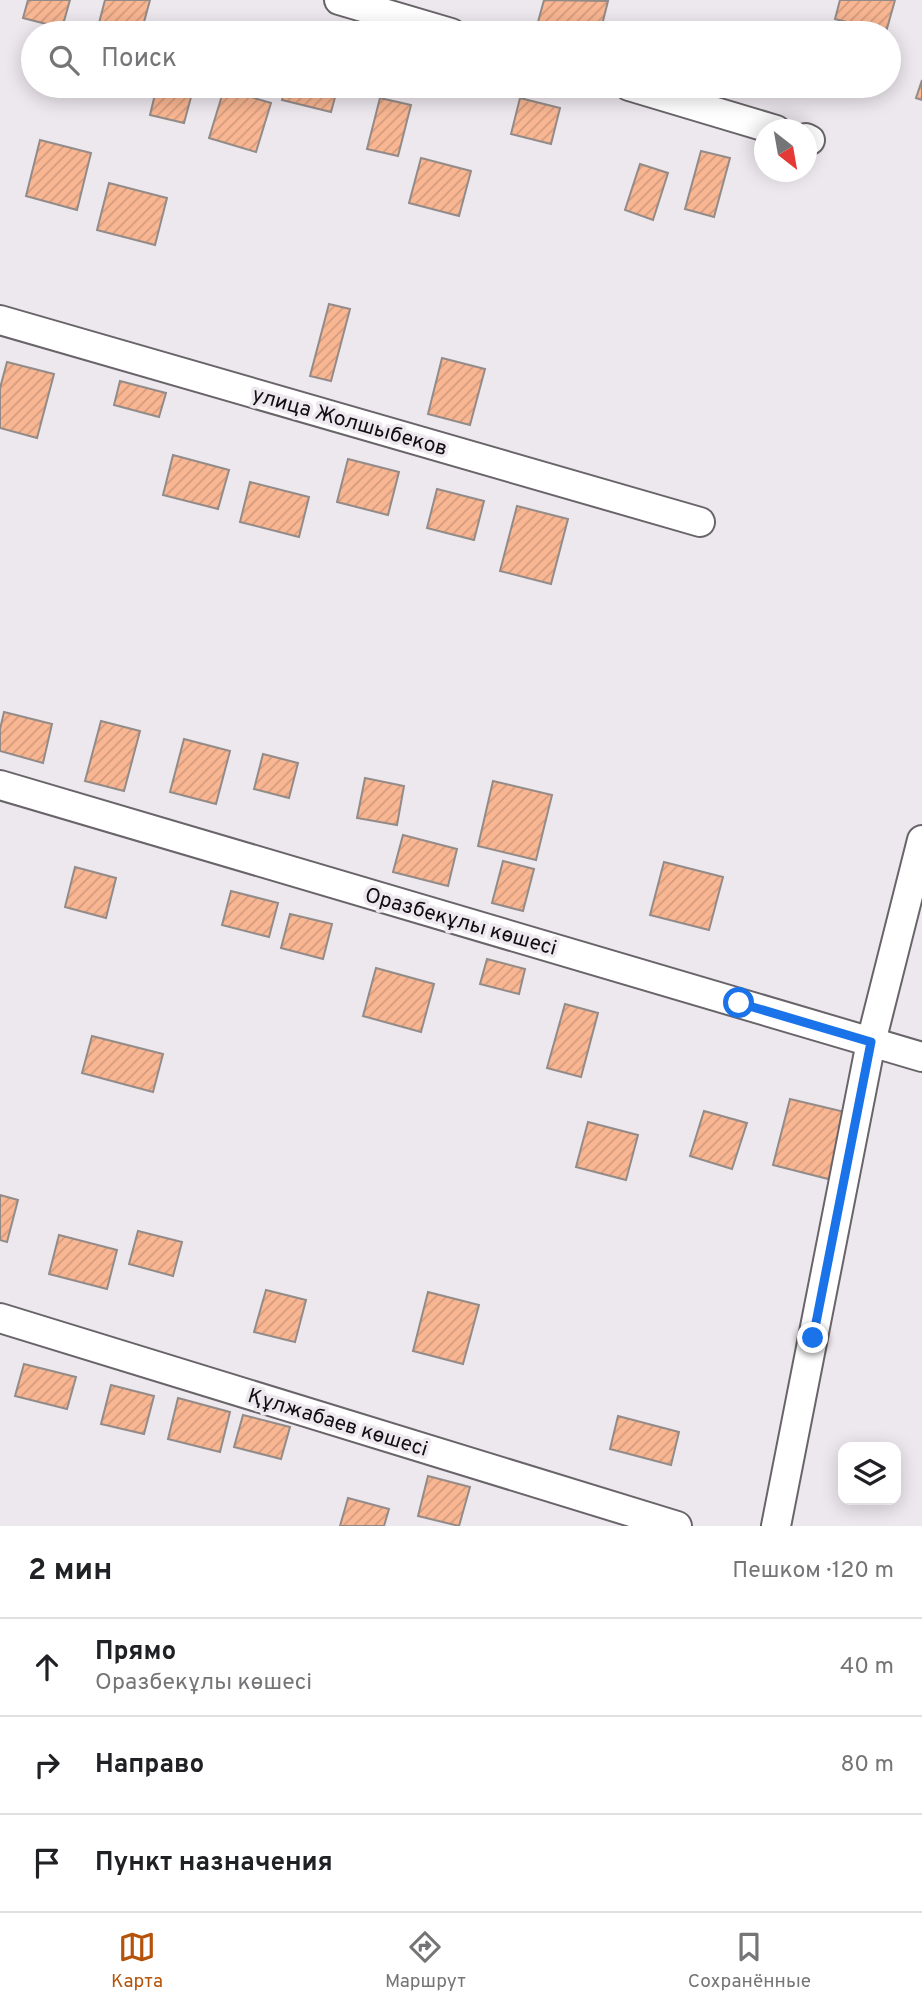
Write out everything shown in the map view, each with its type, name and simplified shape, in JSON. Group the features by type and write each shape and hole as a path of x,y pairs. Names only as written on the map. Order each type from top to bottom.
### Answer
{"street":[{"path":"339,0 410,21"},
{"path":"669,98 754,123"},
{"name":"улица Жолшыбеков","path":"0,320 700,522"},
{"name":"Оразбекұлы көшесі","path":"0,785 922,1057"},
{"path":"776,1526 871,1042 922,840"},
{"name":"Құлжабаев көшесі","path":"0,1318 677,1526"}],"building":[{"path":"28,0 70,0 64,21 35,21 23,18"},
{"path":"105,0 150,0 144,21 100,21"},
{"path":"544,0 608,1 603,21 538,21"},
{"path":"840,0 895,0 889,21 835,19"},
{"path":"922,80 922,100 916,98"},
{"path":"154,98 191,98 184,123 150,115"},
{"path":"221,98 254,98 271,103 256,152 209,138"},
{"path":"283,98 335,98 331,112"},
{"path":"380,98 411,105 398,156 367,149"},
{"path":"520,98 560,108 551,144 511,134"},
{"path":"40,140 91,153 77,210 26,196"},
{"path":"701,151 730,158 714,217 685,209"},
{"path":"421,158 471,171 459,216 409,203"},
{"path":"640,164 668,173 653,220 625,210"},
{"path":"109,183 167,198 155,245 97,230"},
{"path":"329,304 350,309 331,381 310,376"},
{"path":"442,358 485,369 470,425 428,414"},
{"path":"7,362 54,374 37,438 0,428 0,388"},
{"path":"120,381 166,393 159,417 114,405"},
{"path":"173,455 229,470 218,509 163,495"},
{"path":"348,459 399,472 388,515 337,502"},
{"path":"250,482 309,497 299,537 240,522"},
{"path":"437,489 484,501 474,540 427,528"},
{"path":"517,506 568,519 551,584 500,571"},
{"path":"4,712 52,724 43,763 0,751 0,729"},
{"path":"101,721 140,731 124,791 85,781"},
{"path":"184,739 230,751 216,804 170,792"},
{"path":"263,754 298,763 289,798 254,789"},
{"path":"365,778 404,786 397,825 357,818"},
{"path":"493,781 552,795 536,860 478,846"},
{"path":"403,835 457,849 448,886 393,872"},
{"path":"503,861 534,869 523,911 492,903"},
{"path":"664,862 723,877 709,930 650,915"},
{"path":"75,867 116,878 106,918 65,907"},
{"path":"231,891 278,903 269,937 222,925"},
{"path":"290,914 332,924 323,959 281,948"},
{"path":"487,959 525,969 519,994 480,984"},
{"path":"376,968 434,984 421,1032 363,1016"},
{"path":"565,1004 598,1013 581,1077 547,1068"},
{"path":"92,1036 163,1054 153,1092 82,1073"},
{"path":"790,1099 849,1113 832,1180 773,1165"},
{"path":"704,1111 747,1123 732,1169 690,1156"},
{"path":"588,1122 638,1135 626,1180 576,1167"},
{"path":"0,1195 18,1200 7,1242 0,1240"},
{"path":"138,1231 182,1242 173,1276 129,1264"},
{"path":"59,1235 117,1250 107,1289 49,1274"},
{"path":"266,1290 306,1300 295,1342 254,1332"},
{"path":"428,1292 479,1305 463,1364 413,1351"},
{"path":"24,1364 76,1377 67,1409 15,1396"},
{"path":"111,1385 154,1396 144,1434 101,1424"},
{"path":"178,1398 230,1412 220,1452 168,1439"},
{"path":"243,1415 290,1427 281,1459 234,1447"},
{"path":"618,1416 679,1432 671,1465 610,1449"},
{"path":"428,1476 470,1487 459,1526 418,1516"},
{"path":"348,1498 389,1509 384,1526 340,1526"}],"route":[{"path":"739,1003 871,1042 813,1338"}]}
